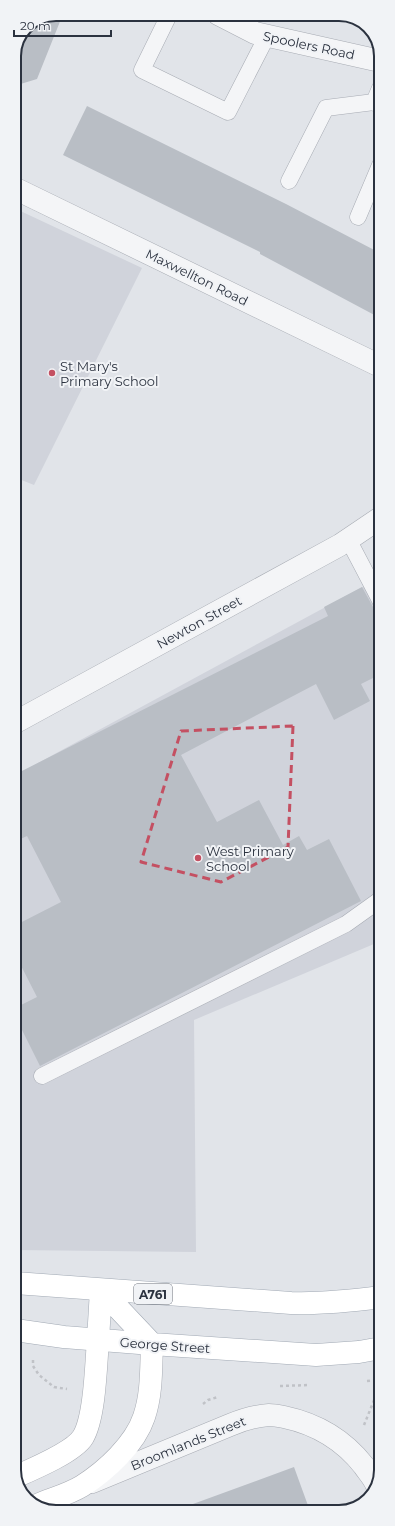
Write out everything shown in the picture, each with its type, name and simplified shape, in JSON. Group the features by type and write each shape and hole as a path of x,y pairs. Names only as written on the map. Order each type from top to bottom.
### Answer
{"main road":[{"name":"A761","path":"21,1283 290,1303 319,1304 351,1302 374,1297"},
{"path":"22,1474 59,1455 72,1447 83,1437 90,1420 94,1392 101,1290"},
{"path":"101,1290 152,1344"},
{"name":"George Street","path":"21,1331 98,1340 316,1355 360,1352 374,1349"},
{"name":"Broomlands Street","path":"43,1502 81,1486 113,1462 138,1432 145,1416 150,1393 152,1344"}],"street":[{"name":"Spoolers Road","path":"231,21 255,34 374,60"},
{"name":"Maxwellton Road","path":"21,191 374,363"},
{"name":"Newton Street","path":"21,719 348,539 374,522"},
{"name":"Broomlands Street","path":"81,1486 248,1418 270,1415 291,1419 320,1428 338,1439 353,1453 373,1477"}],"lane":[{"path":"166,21 142,70 228,112 267,36"},
{"path":"289,181 326,108 374,100"},
{"path":"358,217 374,179"},
{"path":"348,539 374,590"},
{"path":"42,1076 346,924 374,904"}],"path":[{"path":"353,1453 374,1400"}],"highlighted area":[{"path":"293,726 288,847 221,882 141,862 181,731"}],"shaded area":[{"name":"St Mary's Primary School","path":"21,211 142,268 34,485 21,480"},
{"name":"West Primary School","path":"374,581 374,944 194,1020 196,1252 21,1250 21,772"}],"building":[{"path":"60,21 37,79 21,84 21,56 24,43 31,31 37,27 49,22"},
{"path":"87,106 286,204 374,250 374,315 260,254 260,252 63,155"},
{"path":"362,587 374,608 374,678 361,684 370,701 334,720 316,684 181,755 217,822 259,800 283,845 299,836 307,850 329,839 361,901 40,1066 21,1028 21,1005 37,997 21,966 21,922 61,902 27,836 21,839 21,771 328,616 324,607"},
{"path":"294,1467 308,1505 190,1505"}],"place":[{"name":"St Mary's Primary School","path":"52,373"},
{"name":"West Primary School","path":"198,858"}]}
